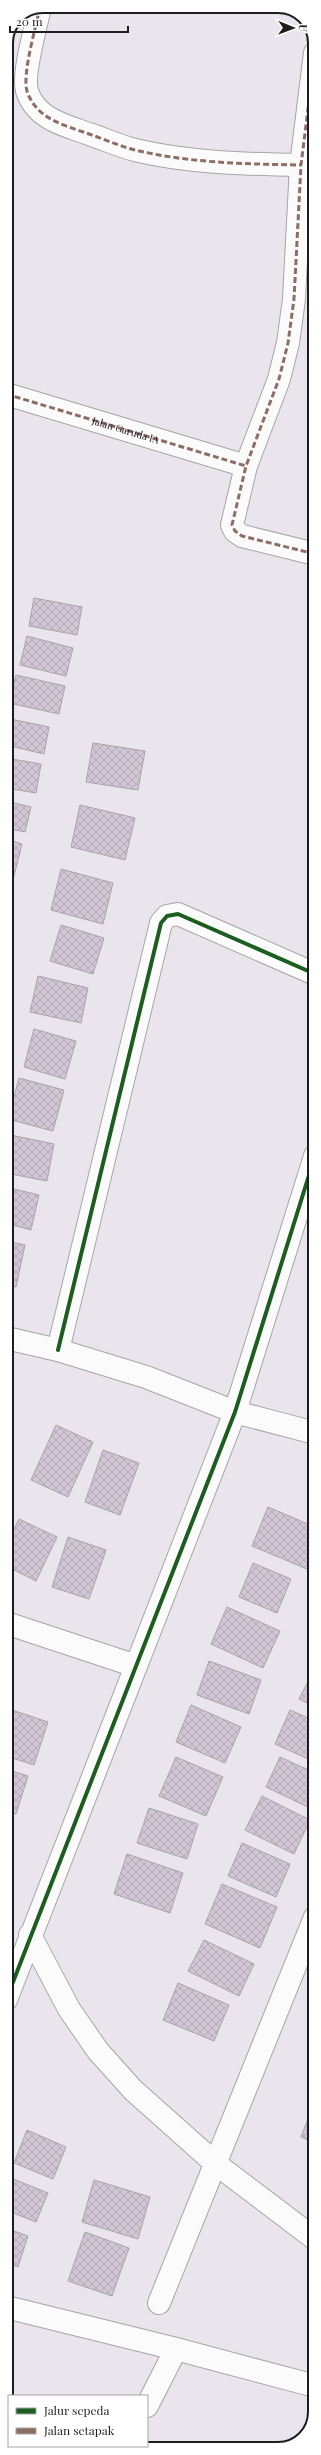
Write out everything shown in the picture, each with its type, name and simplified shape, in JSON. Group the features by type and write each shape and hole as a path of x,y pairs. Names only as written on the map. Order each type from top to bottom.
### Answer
{"street":[{"path":"39,14 28,66 26,89 31,102 40,114 57,123 134,150 190,160 301,166"},
{"path":"308,110 301,166 294,299 288,343 279,379 246,466 232,517 235,532 242,536 308,552"},
{"name":"Jalan Garuda IA","path":"13,396 246,466"},
{"path":"58,1350 161,924 167,916 178,914 308,971"},
{"path":"13,1981 235,1412 308,1178"},
{"path":"13,1340 58,1350 146,1377 235,1412 308,1431"},
{"path":"13,1625 136,1666"},
{"path":"159,2303 308,1934"},
{"path":"30,1935 69,2009 98,2051 133,2090 216,2164 308,2234"},
{"path":"13,2309 176,2349 308,2384"},
{"path":"148,2404 176,2349"}],"building":[{"path":"34,598 82,607 77,635 29,626"},
{"path":"27,636 73,648 66,676 20,665"},
{"path":"16,675 65,686 59,714 13,704 13,687"},
{"path":"13,719 49,727 44,754 13,747"},
{"path":"93,743 145,751 138,790 86,782"},
{"path":"13,759 41,764 36,793 13,789"},
{"path":"13,803 31,807 25,832 13,829"},
{"path":"80,805 135,818 125,860 71,847"},
{"path":"13,841 22,844 13,880"},
{"path":"61,869 113,883 103,924 51,910"},
{"path":"61,925 104,938 93,974 50,961"},
{"path":"38,976 88,988 81,1023 30,1012"},
{"path":"34,1029 76,1041 65,1079 24,1067"},
{"path":"19,1078 64,1090 53,1131 13,1120 13,1100"},
{"path":"13,1135 54,1144 47,1181 13,1174"},
{"path":"13,1189 39,1195 31,1230 13,1225"},
{"path":"13,1242 25,1245 16,1287 13,1286"},
{"path":"56,1425 93,1442 68,1497 31,1480"},
{"path":"103,1450 139,1463 120,1515 85,1502"},
{"path":"268,1507 308,1524 307,1569 252,1546"},
{"path":"19,1519 57,1537 36,1581 13,1570 13,1531"},
{"path":"68,1537 106,1550 89,1599 52,1587"},
{"path":"253,1563 291,1579 277,1613 239,1597"},
{"path":"227,1607 280,1631 263,1668 211,1644"},
{"path":"209,1661 261,1680 249,1714 197,1695"},
{"path":"308,1682 308,1704 299,1699"},
{"path":"191,1705 241,1727 225,1763 176,1742"},
{"path":"13,1710 48,1722 34,1765 13,1758"},
{"path":"290,1710 308,1718 308,1759 275,1744"},
{"path":"176,1757 223,1777 206,1816 159,1796"},
{"path":"280,1757 308,1770 308,1807 266,1787"},
{"path":"13,1771 28,1776 16,1814 13,1813"},
{"path":"262,1796 308,1819 308,1824 294,1854 245,1830"},
{"path":"149,1808 198,1824 187,1859 137,1843"},
{"path":"242,1843 290,1864 276,1897 228,1876"},
{"path":"127,1854 183,1873 170,1913 114,1894"},
{"path":"222,1884 277,1907 260,1948 205,1924"},
{"path":"204,1940 254,1964 239,1996 188,1971"},
{"path":"178,1983 229,2005 214,2041 163,2020"},
{"path":"308,2119 308,2140 301,2137"},
{"path":"27,2130 66,2147 53,2179 14,2163"},
{"path":"13,2179 48,2193 36,2222 13,2213"},
{"path":"94,2180 150,2197 138,2239 82,2222"},
{"path":"13,2231 28,2236 18,2267 13,2265"},
{"path":"85,2232 129,2248 112,2296 68,2281"}],"marked path":[{"path":"38,14 26,74 27,91 31,101 37,108 52,120 123,147 176,158 217,162 301,165"},
{"path":"308,109 301,165 294,299 288,343 279,379 246,466 232,525 235,531 242,536 308,552"},
{"path":"13,396 246,466"}],"cycle path":[{"path":"58,1350 161,923 167,916 178,914 308,971"},
{"path":"13,1982 235,1412 308,1178"}]}
